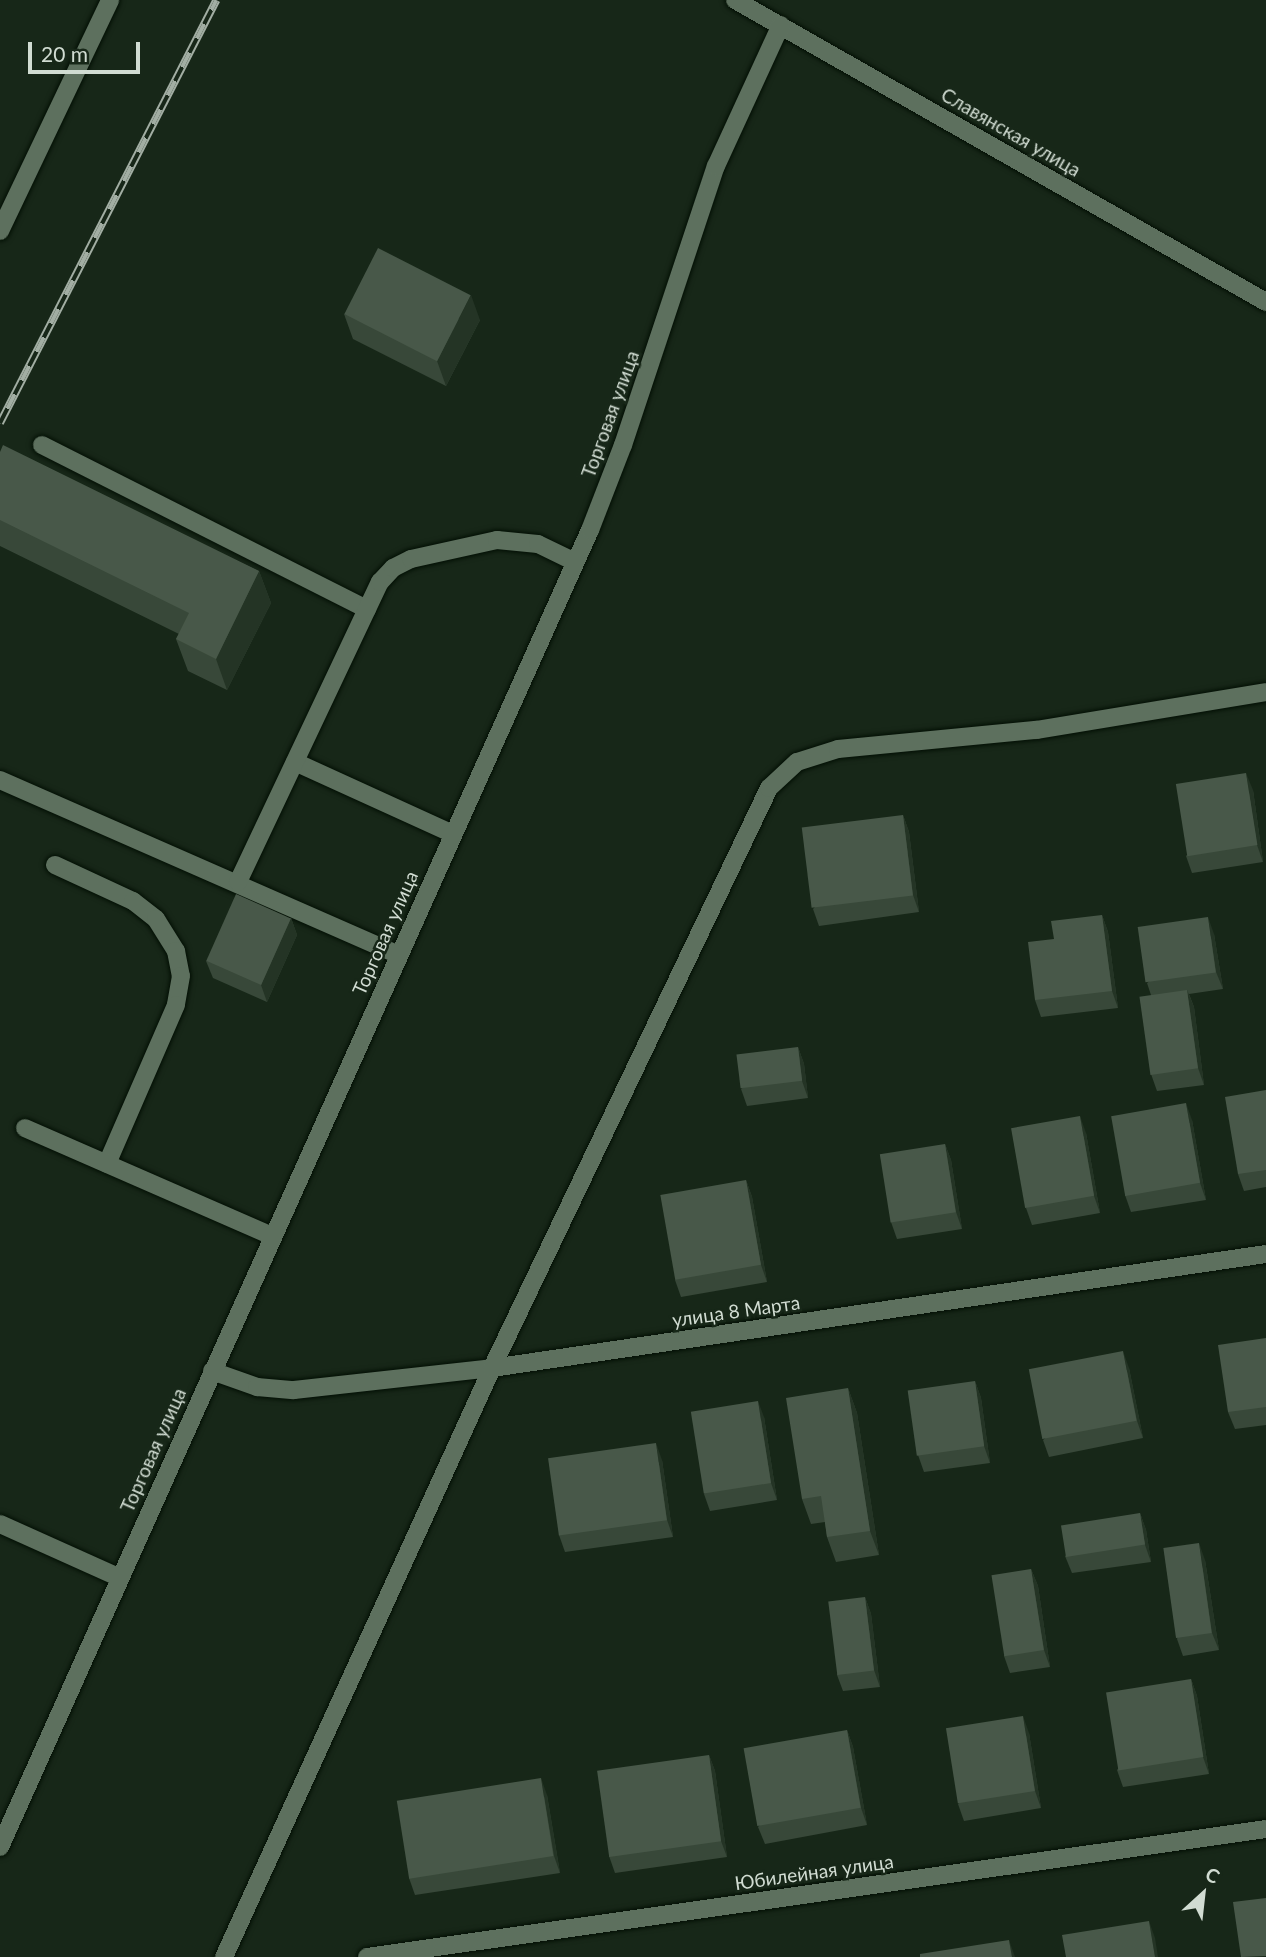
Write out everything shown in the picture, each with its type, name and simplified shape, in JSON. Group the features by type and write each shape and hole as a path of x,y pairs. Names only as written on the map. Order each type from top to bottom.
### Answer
{"street":[{"path":"0,231 110,0"},
{"name":"Славянская улица","path":"735,0 1266,302"},
{"name":"Торговая улица","path":"0,1847 118,1577 575,562 623,445 716,166 781,25"},
{"path":"42,445 367,609"},
{"path":"238,883 380,582 393,568 472,545 521,540 575,562"},
{"path":"225,1957 492,1368 769,788 797,762 838,749 1037,730 1266,692"},
{"path":"295,762 453,834"},
{"path":"0,780 398,956"},
{"path":"55,865 133,901 156,919 176,951 181,976 176,1005 107,1164"},
{"path":"25,1128 272,1236"},
{"name":"улица 8 Марта","path":"212,1371 257,1387 295,1390 492,1368 1266,1254"},
{"path":"0,1524 118,1577"},
{"name":"Юбилейная улица","path":"367,1957 1266,1829"}],"building":[{"path":"378,248 471,295 437,361 344,314"},
{"path":"3,445 259,571 216,659 176,639 189,613 0,520 0,452"},
{"path":"1246,773 1257,845 1187,856 1176,784"},
{"path":"903,815 913,895 812,908 802,827"},
{"path":"236,894 291,918 261,985 206,961"},
{"path":"1102,915 1112,991 1035,1000 1028,942 1054,939 1051,921"},
{"path":"1208,917 1216,972 1145,982 1138,927"},
{"path":"1187,990 1198,1068 1150,1075 1139,997"},
{"path":"798,1047 802,1081 741,1088 736,1055"},
{"path":"1266,1090 1266,1170 1238,1174 1225,1097"},
{"path":"1186,1103 1200,1183 1125,1196 1111,1116"},
{"path":"1080,1116 1094,1196 1025,1208 1011,1128"},
{"path":"945,1144 956,1212 891,1222 880,1154"},
{"path":"746,1180 761,1265 675,1280 660,1195"},
{"path":"1266,1338 1266,1407 1228,1412 1218,1345"},
{"path":"1123,1351 1137,1421 1042,1439 1029,1369"},
{"path":"975,1381 984,1446 917,1456 908,1390"},
{"path":"848,1388 870,1531 827,1537 821,1496 802,1499 786,1398"},
{"path":"758,1401 771,1483 704,1494 691,1412"},
{"path":"656,1443 667,1520 559,1535 548,1458"},
{"path":"1140,1513 1145,1545 1066,1557 1061,1526"},
{"path":"1199,1543 1212,1633 1176,1638 1163,1548"},
{"path":"1031,1569 1044,1650 1004,1656 991,1575"},
{"path":"865,1597 874,1670 837,1675 828,1602"},
{"path":"1191,1679 1203,1757 1118,1770 1106,1692"},
{"path":"1023,1716 1035,1791 958,1803 946,1728"},
{"path":"847,1730 861,1808 757,1826 744,1748"},
{"path":"709,1755 721,1841 609,1857 597,1771"},
{"path":"541,1778 553,1856 409,1879 397,1801"},
{"path":"1266,1898 1266,1956 1241,1957 1233,1902"},
{"path":"1149,1921 1155,1957 1066,1957 1062,1935"},
{"path":"1009,1940 1012,1957 920,1957 920,1954"}],"railway":[{"path":"0,423 216,0"}]}
